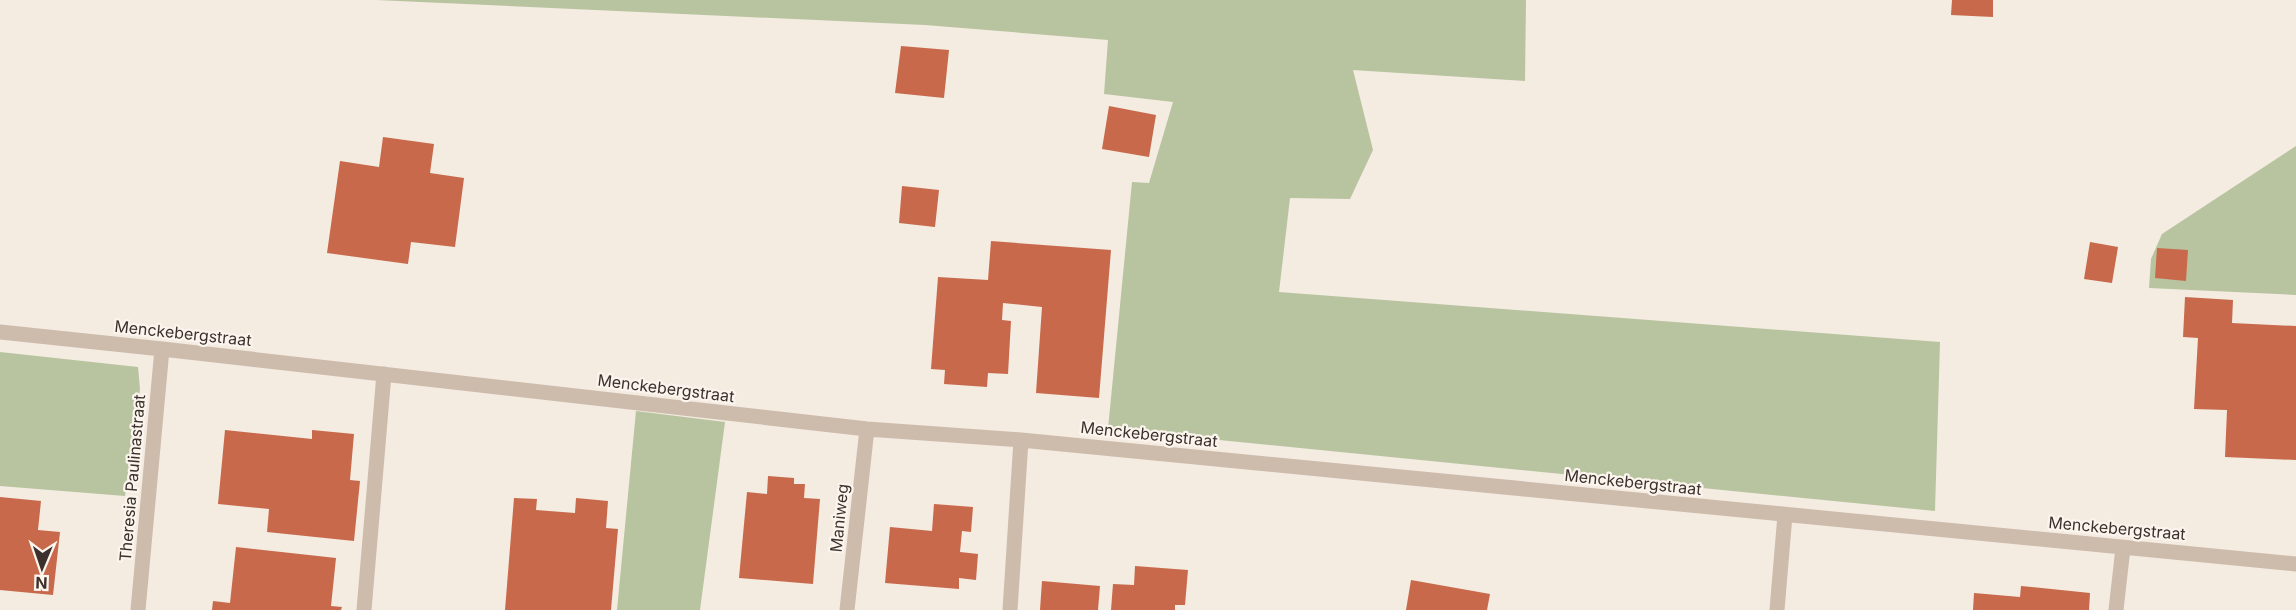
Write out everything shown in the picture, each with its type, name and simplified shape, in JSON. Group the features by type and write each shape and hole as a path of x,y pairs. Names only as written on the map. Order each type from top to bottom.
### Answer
{"street":[{"name":"Menckebergstraat","path":"0,332 867,429 1021,440 2296,564"},
{"name":"Theresia Paulinastraat","path":"138,610 162,349"},
{"path":"364,610 384,374"},
{"name":"Maniweg","path":"847,610 867,429"},
{"path":"1010,610 1021,440"},
{"path":"1777,610 1785,515"},
{"path":"2116,610 2123,548"}],"green space":[{"path":"376,0 1526,0 1525,81 1353,70 1373,150 1350,199 1290,198 1279,292 1940,342 1935,511 1108,429 1132,182 1149,183 1173,102 1104,94 1108,40 925,25"},
{"path":"2296,146 2296,295 2149,288 2151,259 2162,234"},
{"path":"0,352 138,367 140,389 125,496 0,486"},
{"path":"636,411 725,422 700,610 617,610"}],"building":[{"path":"1952,0 1993,0 1993,17 1951,15"},
{"path":"901,46 949,50 944,98 895,93"},
{"path":"1109,106 1156,115 1149,157 1102,149"},
{"path":"383,137 434,144 430,173 464,178 455,247 411,242 408,264 327,253 340,161 379,167"},
{"path":"902,186 939,190 935,227 899,223"},
{"path":"991,241 1111,250 1099,398 1036,393 1042,307 1003,303 1002,320 1011,321 1008,374 988,373 987,387 944,384 945,370 931,369 938,277 988,280"},
{"path":"2090,242 2118,247 2112,283 2084,279"},
{"path":"2157,248 2188,250 2186,281 2155,278"},
{"path":"2185,297 2233,300 2232,323 2296,326 2296,460 2225,457 2227,410 2194,409 2198,338 2183,337"},
{"path":"225,430 312,439 312,430 354,434 350,480 360,481 354,541 267,532 269,509 218,504"},
{"path":"768,476 794,478 794,484 805,484 804,498 820,499 813,584 739,578 747,492 767,494"},
{"path":"0,497 41,501 38,530 60,532 53,595 0,590"},
{"path":"514,498 537,499 536,510 575,513 576,498 608,501 606,528 618,529 611,610 505,610"},
{"path":"934,504 973,507 971,532 962,531 960,552 978,554 976,580 959,578 959,589 885,583 890,527 932,531"},
{"path":"236,547 336,558 331,606 342,607 341,610 212,610 213,601 230,603"},
{"path":"1135,566 1188,570 1185,605 1175,605 1175,610 1111,610 1113,584 1134,585"},
{"path":"1411,580 1490,594 1487,610 1406,610"},
{"path":"1042,581 1100,586 1098,610 1040,610"},
{"path":"2021,586 2090,593 2089,610 1973,610 1974,593 2020,597"}]}
